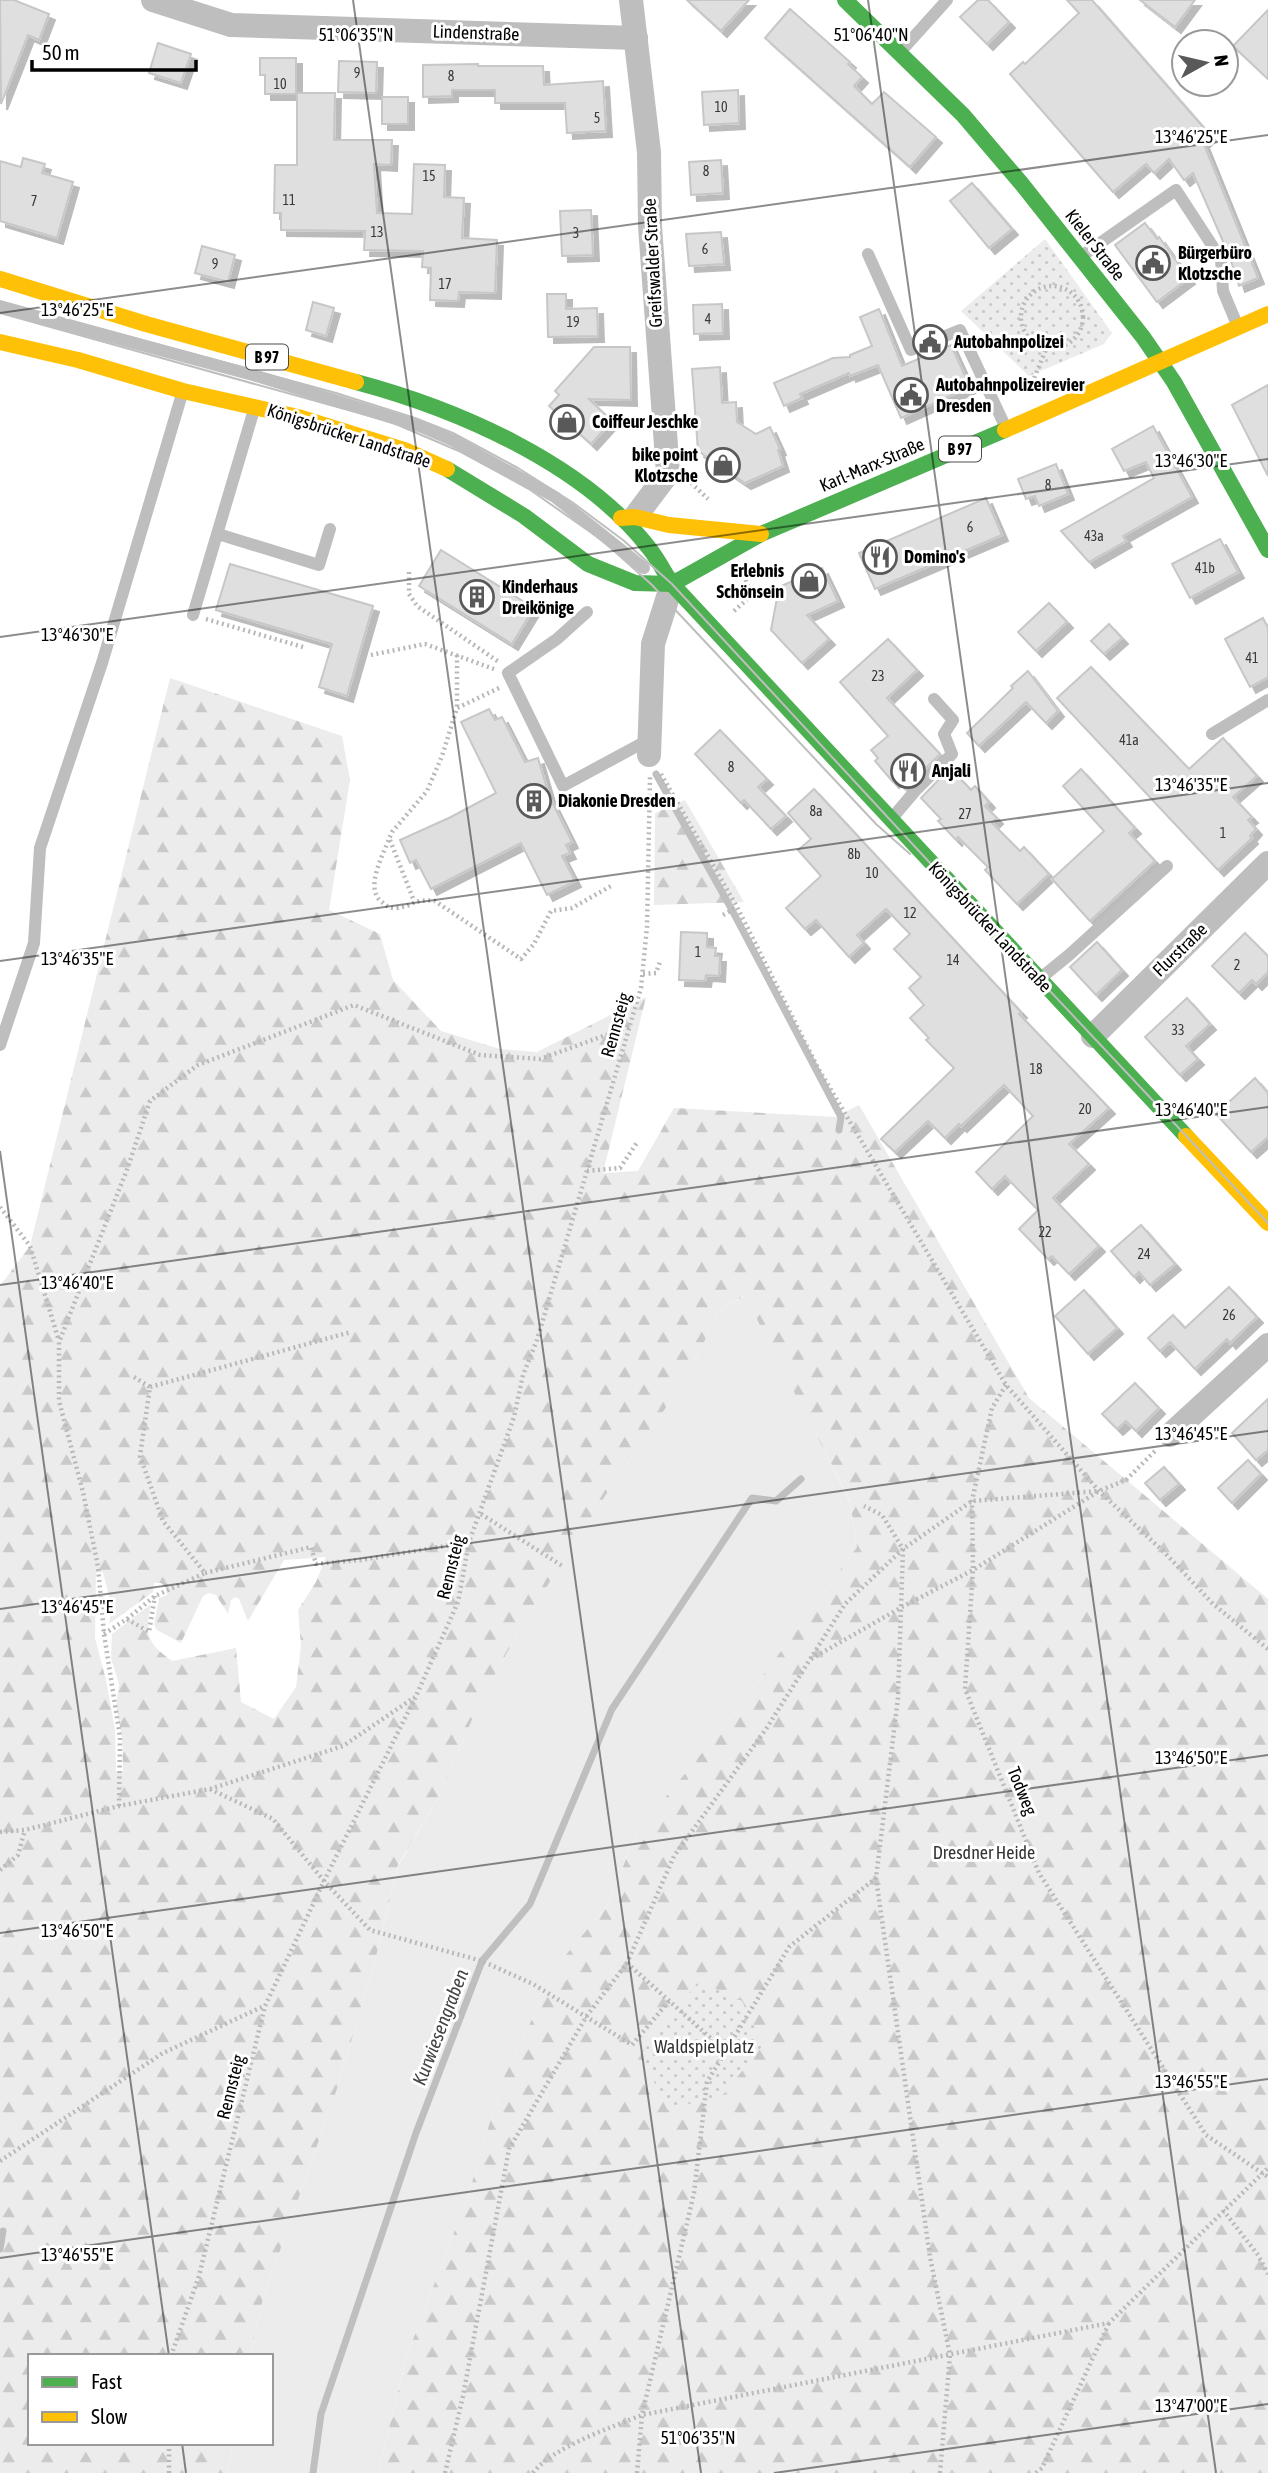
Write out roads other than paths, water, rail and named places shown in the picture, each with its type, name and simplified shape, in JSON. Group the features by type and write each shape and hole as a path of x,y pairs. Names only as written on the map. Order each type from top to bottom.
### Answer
{"main road":[{"name":"Kieler Straße","path":"845,0 962,115 1021,183 1161,361 1268,550"},
{"name":"B 97","path":"0,279 146,324 387,390 488,428 528,449 628,518 672,584"},
{"name":"Karl-Marx-Straße","path":"672,584 761,534 1268,314"},
{"name":"Königsbrücker Landstraße","path":"0,342 78,360 183,391 255,405 407,451 445,468 524,516 588,564 635,583 672,584 1268,1223"},
{"name":"Karl-Marx-Straße","path":"628,518 761,534"}],"street":[{"name":"Lindenstraße","path":"152,0 231,25 636,38"},
{"name":"Greifswalder Straße","path":"628,518 668,472 650,226 649,152 631,0"},
{"path":"652,754 653,644 672,584"},
{"name":"Flurstraße","path":"1093,1036 1268,863"},
{"path":"1170,1435 1268,1345"}],"lane":[{"path":"899,52 947,0"},
{"path":"1080,257 1176,190 1221,259 1223,291 1238,327"},
{"path":"868,254 911,350 960,330 1006,429"},
{"path":"0,307 253,375 388,415 454,441 555,497 607,536 653,576 672,584"},
{"path":"0,1045 34,943 40,848 102,663 183,391"},
{"path":"193,615 255,405"},
{"path":"555,497 628,518"},
{"path":"218,534 319,565 330,529"},
{"path":"587,612 510,675 563,786 652,754"},
{"path":"891,820 952,754 944,734 953,720 934,699"},
{"path":"1212,734 1268,700"},
{"path":"1039,979 1167,866"}],"waterway":[{"path":"656,774 732,910 841,1117 839,1130"},
{"name":"Kurwiesengraben","path":"313,2473 321,2414 416,2133 482,1961 530,1904 612,1709 752,1498 776,1501 801,1479"},
{"path":"0,2249 3,2231"}],"tram line":[{"path":"0,301 336,393 415,418 453,433 518,468 572,502 623,540 672,584 1268,1223"},
{"path":"0,313 391,422 461,452 529,489 603,541 651,584 876,824 910,854"}],"place":[{"name":"Bürgerbüro Klotzsche","path":"1153,263"},
{"name":"Autobahnpolizei","path":"930,342"},
{"name":"Autobahnpolizeirevier Dresden","path":"911,395"},
{"name":"Coiffeur Jeschke","path":"567,422"},
{"name":"bike point Klotzsche","path":"723,465"},
{"name":"Domino's","path":"880,557"},
{"name":"Erlebnis Schönsein","path":"809,581"},
{"name":"Kinderhaus Dreikönige","path":"477,597"},
{"name":"Anjali","path":"908,771"},
{"name":"Diakonie Dresden","path":"534,801"}],"park label":[{"name":"Dresdner Heide","path":"984,1853"},
{"name":"Waldspielplatz","path":"704,2047"}]}
